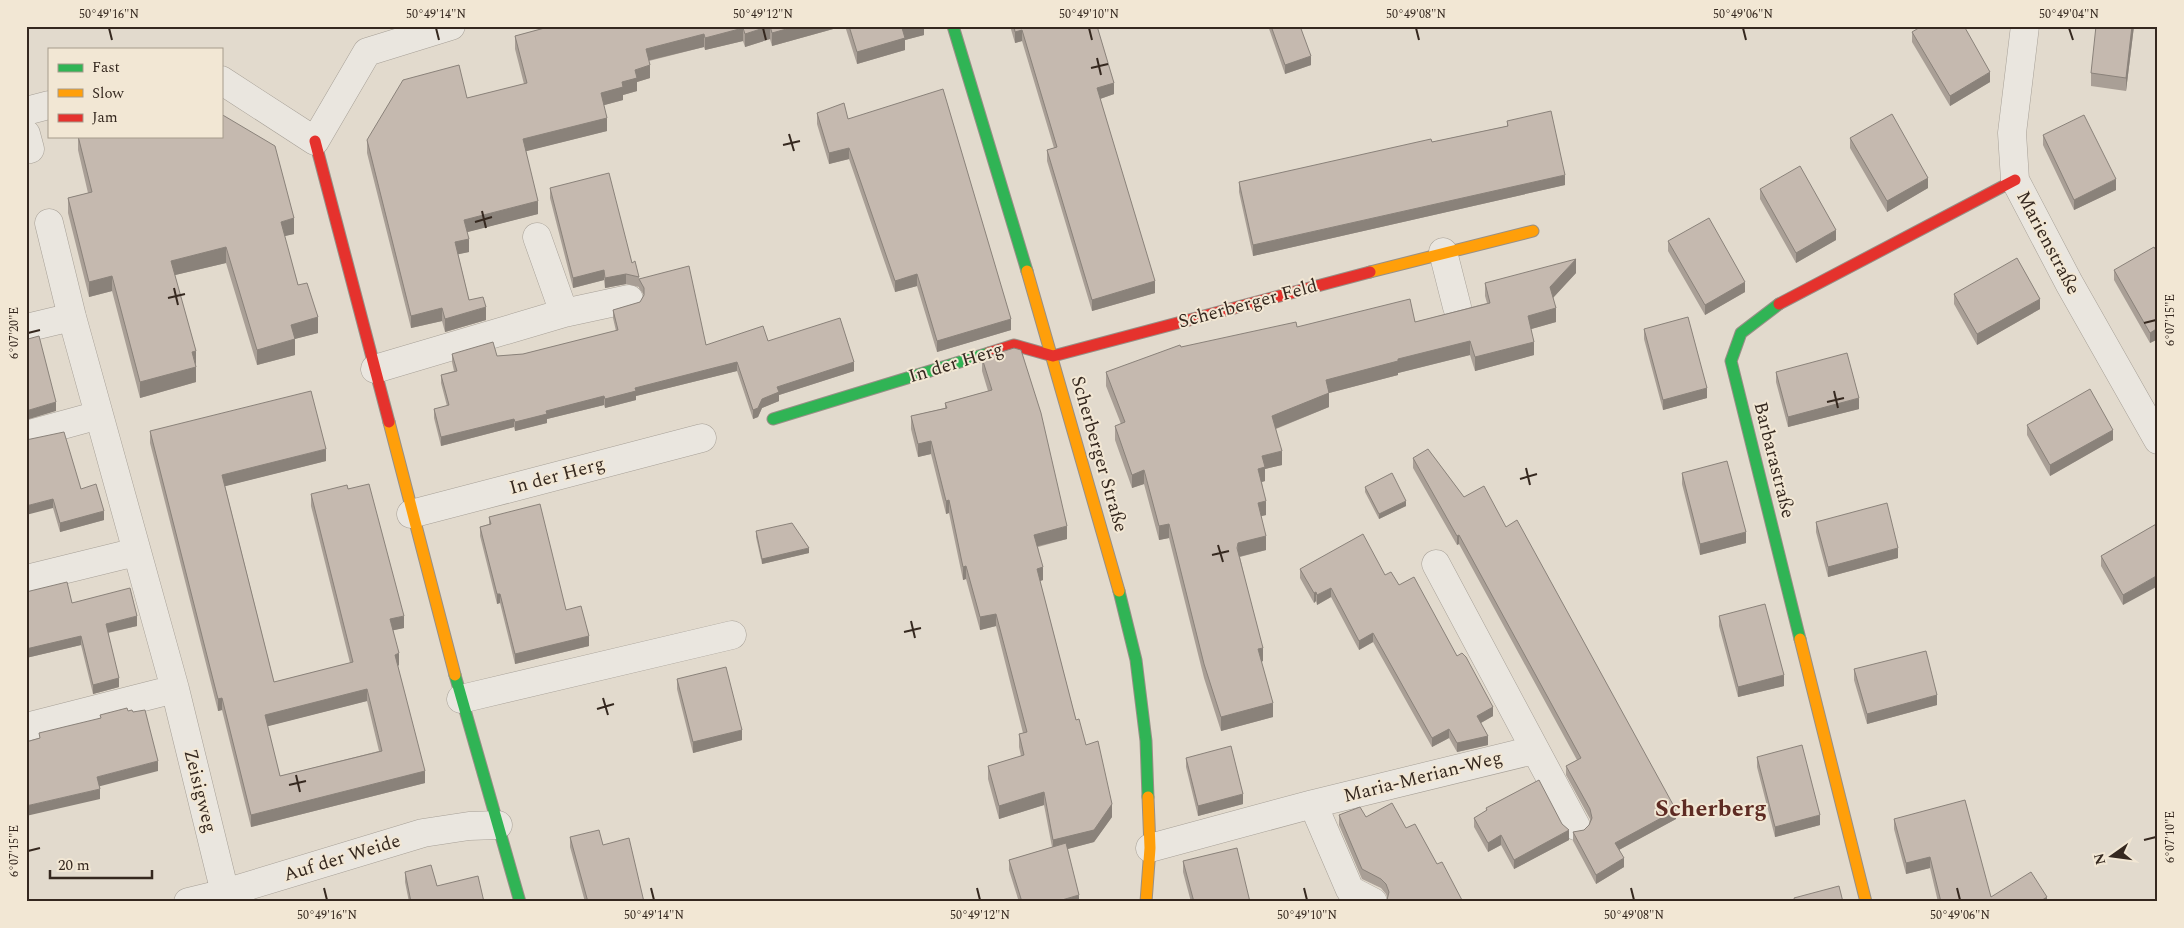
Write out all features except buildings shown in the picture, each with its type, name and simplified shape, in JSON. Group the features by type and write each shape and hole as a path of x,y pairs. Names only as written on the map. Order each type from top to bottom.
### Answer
{"street":[{"path":"315,141 367,52 451,26"},
{"name":"Scherberger Straße","path":"953,26 1053,356 1116,581 1136,660 1146,740 1150,848 1146,902"},
{"name":"Marienstraße","path":"2025,26 2012,133 2014,180 2158,440"},
{"path":"222,81 315,141 411,514 461,699 520,902"},
{"path":"26,111 48,105"},
{"name":"Barbarastraße","path":"1866,902 1731,361 1740,334 1773,307 2014,180"},
{"name":"Zeisigweg","path":"49,223 72,317 175,689 225,893"},
{"name":"Scherberger Feld","path":"1053,356 1443,252 1533,231"},
{"path":"537,237 564,313"},
{"path":"1443,252 1457,307"},
{"path":"375,369 564,313 629,299"},
{"path":"26,328 72,317"},
{"name":"In der Herg","path":"773,419 1014,345 1053,356"},
{"path":"26,435 99,415"},
{"name":"In der Herg","path":"411,514 702,438"},
{"path":"26,579 136,552"},
{"path":"1436,564 1576,826"},
{"path":"461,699 732,635"},
{"path":"26,727 175,689"},
{"name":"Maria-Merian-Weg","path":"1150,848 1313,804 1534,750"},
{"path":"1313,804 1350,890 1373,902"},
{"name":"Auf der Weide","path":"188,902 225,893 423,833 469,826 498,826"}],"traffic: fast":[{"path":"953,26 1027,271"},
{"path":"1779,304 1741,333 1731,361 1800,639"},
{"path":"773,419 989,353"},
{"path":"1119,591 1136,660 1146,741 1148,797"},
{"path":"455,675 520,902"}],"traffic: slow":[{"path":"1370,272 1533,231"},
{"path":"1027,271 1119,591"},
{"path":"389,422 455,675"},
{"path":"1800,639 1866,902"},
{"path":"1146,902 1150,848 1148,797"}],"traffic: jam":[{"path":"315,141 389,422"},
{"path":"1779,304 2015,180"},
{"path":"989,353 1014,345 1053,356 1370,272"}],"district":[{"name":"Scherberg","path":"1711,809"}]}
